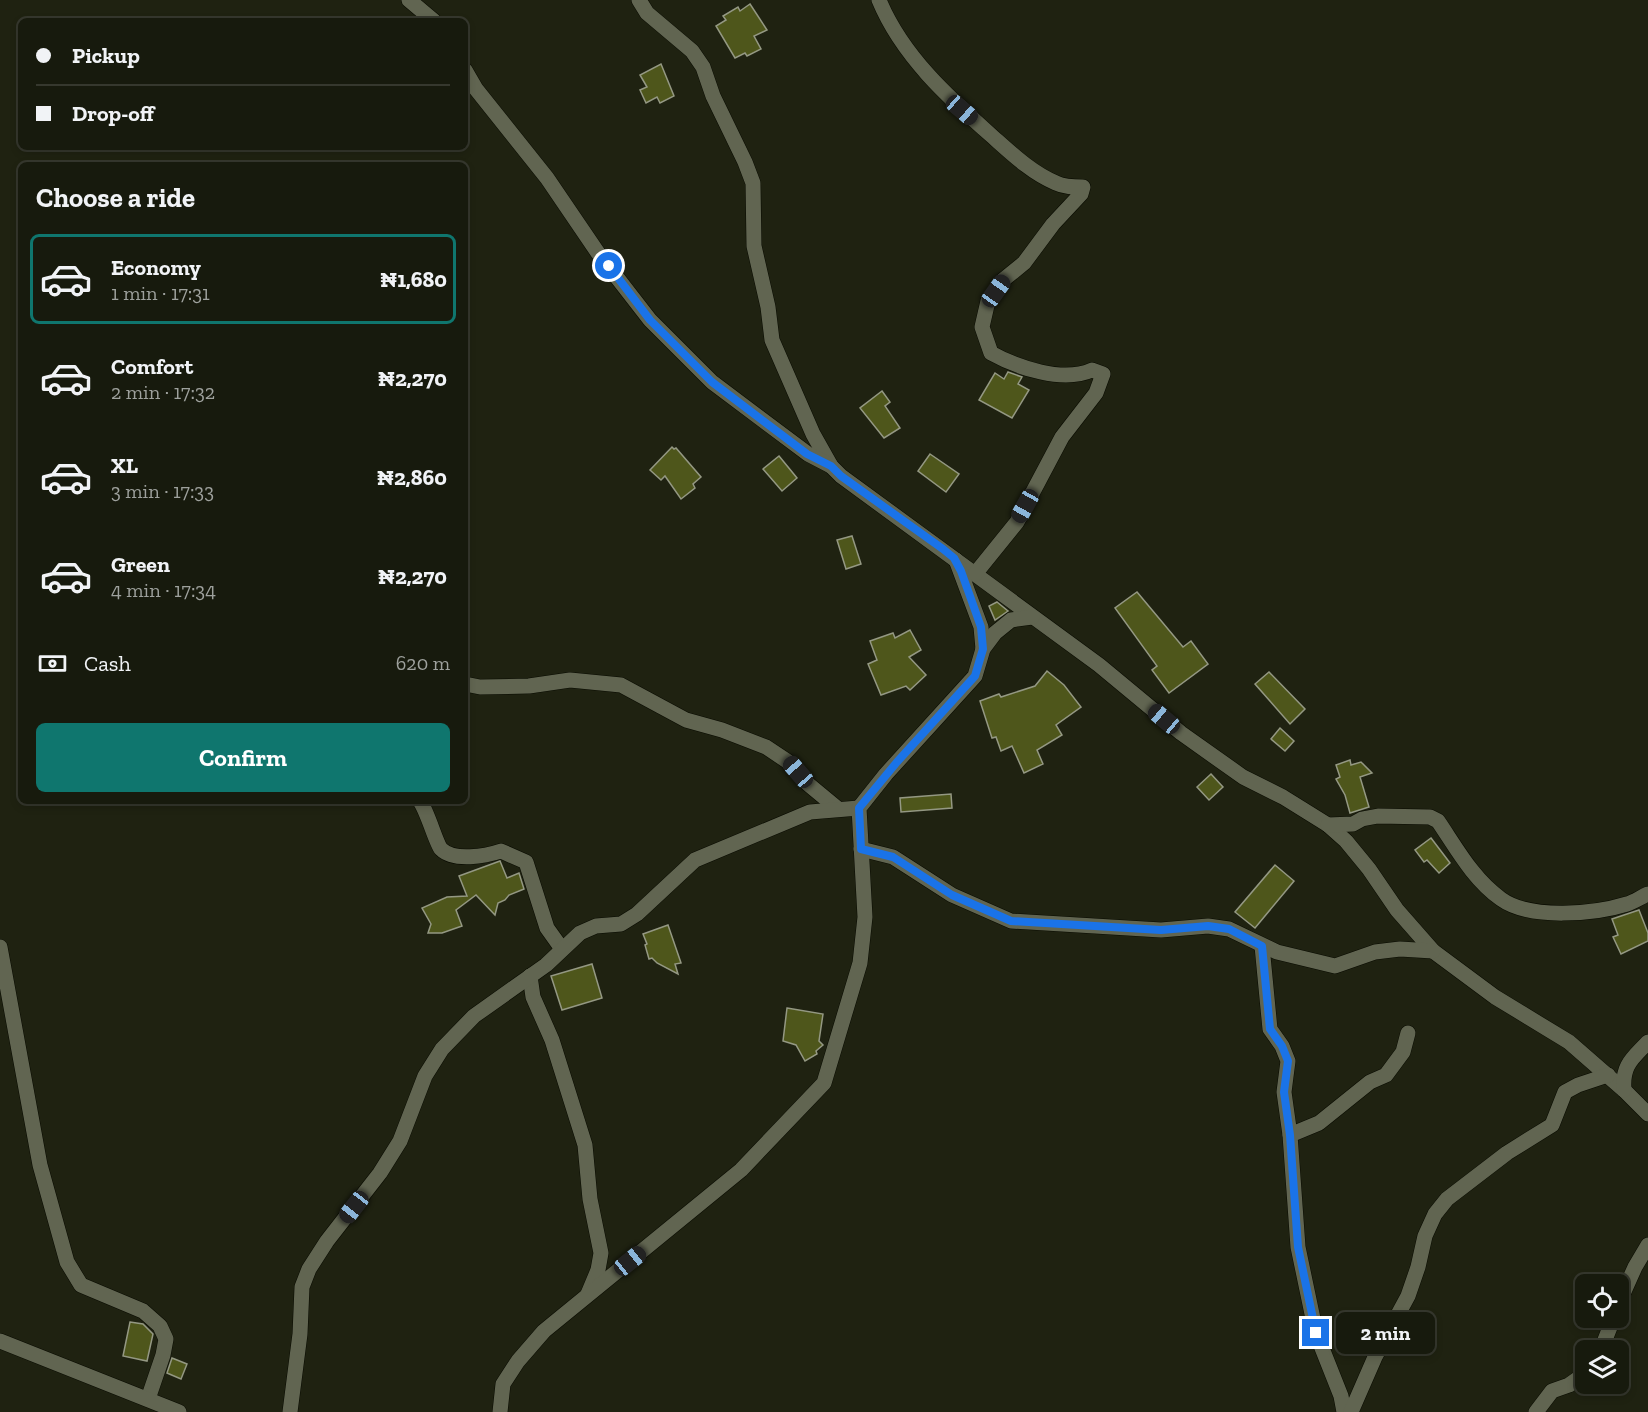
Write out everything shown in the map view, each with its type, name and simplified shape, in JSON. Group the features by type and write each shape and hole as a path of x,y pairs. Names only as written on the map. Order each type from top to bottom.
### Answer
{"street":[{"path":"409,0 430,18"},
{"path":"639,0 647,13 692,51 703,67 717,105 745,162 753,183 754,246 768,307 772,340 813,434 831,466 841,476 1099,665 1180,733 1243,777 1328,825 1346,841 1370,869 1396,910 1432,951 1495,997 1569,1042 1606,1073 1648,1114"},
{"path":"879,0 903,42 928,77 962,110 1037,173 1066,187 1083,187 1081,194 1053,224 1024,263 1003,280 988,301 982,327 992,353 1005,361 1042,373 1082,375 1092,370 1103,374 1096,393 1062,437 1017,522 975,573"},
{"path":"468,75 476,89 547,178 598,253 650,320 712,382 807,454 831,466"},
{"path":"954,558 981,627 983,649"},
{"path":"500,1412 503,1384 518,1361 544,1331 741,1170 824,1083 860,963 865,917 859,808 892,766 975,676 983,649 995,633 1011,620 1032,617"},
{"path":"468,685 480,687 529,686 570,680 621,685 686,720 722,730 766,747 787,760 808,784 837,808"},
{"path":"422,804 432,824 440,848 452,856 490,854 501,851 526,862 547,928 562,948"},
{"path":"290,1412 300,1334 302,1287 309,1269 327,1241 380,1173 400,1141 425,1076 442,1049 474,1016 530,976 580,933 596,926 621,924 637,914 695,860 810,813 837,808 859,808"},
{"path":"1328,825 1353,824 1362,819 1378,816 1430,817 1438,821 1480,881 1503,901 1526,909 1553,914 1589,911 1628,904 1648,894"},
{"path":"1346,841 1347,833 1353,824"},
{"path":"861,849 893,857 952,895 1011,921 1161,930 1208,926 1229,929 1277,952 1335,966 1375,952 1400,949 1432,951"},
{"path":"1262,946 1270,1029 1282,1046 1288,1061 1284,1092 1303,1275 1316,1333 1341,1396 1344,1412"},
{"path":"0,948 39,1165 67,1262 81,1285 143,1311 160,1326 166,1339 148,1399"},
{"path":"530,976 533,997 552,1040 585,1144 590,1199 600,1253 598,1270 587,1296"},
{"path":"1290,1135 1319,1123 1370,1082 1386,1075 1403,1052 1408,1033"},
{"path":"1351,1412 1375,1357 1408,1296 1419,1267 1425,1236 1435,1214 1447,1199 1507,1153 1552,1125 1565,1092 1578,1084 1625,1066 1648,1042"},
{"path":"1624,1090 1625,1066"},
{"path":"1629,1280 1648,1245"},
{"path":"0,1341 179,1412"},
{"path":"1536,1412 1552,1391 1575,1381"}],"building":[{"path":"750,4 767,30 754,36 761,49 747,56 745,53 735,58 716,26 726,20 723,16 738,7 740,11"},
{"path":"661,64 674,96 660,103 657,97 646,103 640,90 647,87 640,75"},
{"path":"1008,372 1022,377 1018,384 1029,390 1012,418 979,400 995,373 1004,379"},
{"path":"882,391 890,402 885,406 900,428 884,438 860,408"},
{"path":"672,447 676,448 701,477 693,484 695,488 681,499 665,476 661,480 650,470"},
{"path":"930,454 959,474 946,492 918,471"},
{"path":"779,456 797,478 782,491 763,469"},
{"path":"852,536 861,564 846,569 837,540"},
{"path":"1137,592 1183,647 1191,641 1208,664 1169,693 1152,670 1157,666 1115,608"},
{"path":"997,602 1008,611 995,620 989,606"},
{"path":"910,630 921,650 909,657 926,675 910,690 906,686 881,695 868,664 877,660 870,641 893,633 895,638"},
{"path":"1047,671 1064,685 1081,707 1056,725 1062,735 1037,750 1043,764 1024,773 1012,746 1001,751 996,737 992,738 980,701 1035,686"},
{"path":"1269,672 1305,709 1290,724 1255,684"},
{"path":"1280,728 1294,741 1285,751 1271,739"},
{"path":"1350,760 1351,765 1361,762 1372,773 1360,777 1369,807 1350,813 1345,795 1336,779 1340,777 1336,765"},
{"path":"1211,774 1223,787 1209,800 1197,787"},
{"path":"951,794 952,808 901,812 900,798"},
{"path":"1431,838 1450,863 1439,873 1427,860 1424,862 1415,850"},
{"path":"500,861 507,878 519,873 524,889 509,895 498,903 495,915 476,895 456,910 462,926 442,933 428,933 431,924 422,908 447,897 467,896 459,876"},
{"path":"1275,865 1294,881 1255,928 1235,912"},
{"path":"1639,910 1648,933 1648,941 1621,954 1613,937 1618,935 1612,919"},
{"path":"668,925 681,963 675,964 678,974 652,958 649,959 645,945 647,944 643,934"},
{"path":"592,964 602,998 562,1010 551,976"},
{"path":"787,1008 823,1014 819,1041 823,1045 816,1051 817,1054 805,1061 796,1045 783,1041"},
{"path":"130,1322 143,1324 153,1334 147,1361 123,1356"},
{"path":"172,1358 187,1364 181,1379 167,1373"}],"route":[{"path":"609,266 650,320 712,382 807,454 831,466 841,476 943,549 954,558 961,571 981,627 983,649 975,676 886,774 859,808 858,831 861,849 893,857 912,867 952,895 1011,921 1161,930 1208,926 1229,929 1262,946 1270,1029 1282,1046 1288,1061 1284,1092 1290,1135 1291,1175 1298,1247 1316,1333"}]}
